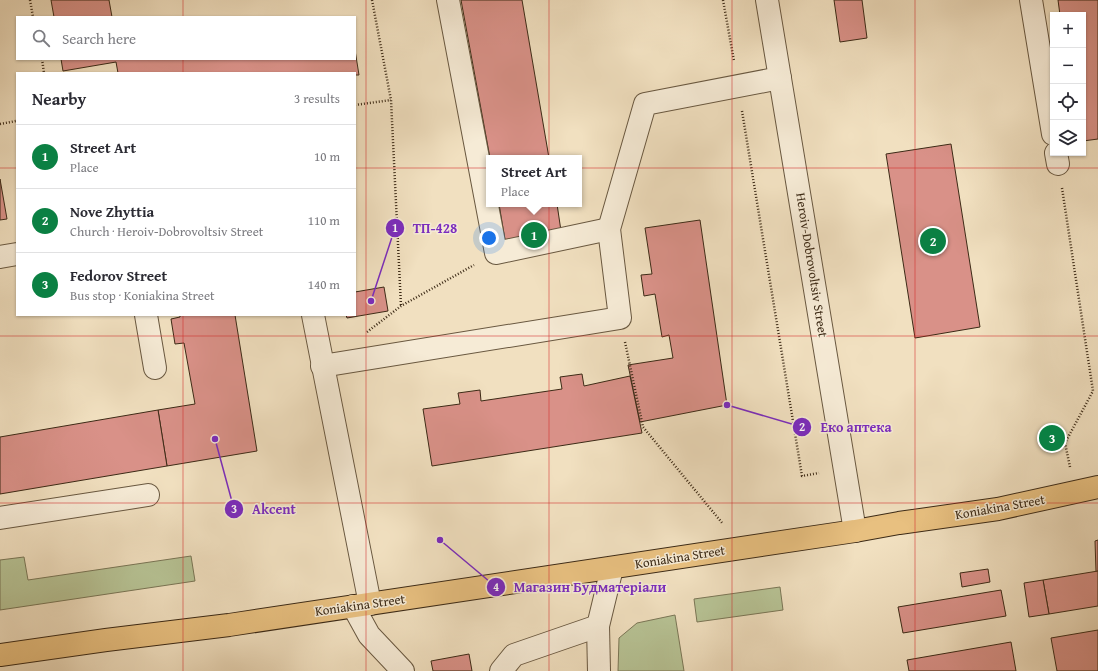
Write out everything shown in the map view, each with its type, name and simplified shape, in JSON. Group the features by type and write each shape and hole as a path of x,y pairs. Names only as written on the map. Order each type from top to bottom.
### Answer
{"main road":[{"name":"Koniakina Street","path":"0,655 229,625 856,531 899,523 998,509 1098,488"}],"street":[{"path":"448,0 486,200"},
{"name":"Heroiv-Dobrovoltsiv Street","path":"767,0 856,531"},
{"path":"1031,0 1051,120"},
{"path":"322,366 620,318 609,229 645,104 780,78"},
{"path":"487,207 496,253 609,229"},
{"path":"0,257 16,254"},
{"path":"146,316 155,368"},
{"path":"313,316 368,635 403,671"},
{"path":"0,518 148,495"},
{"path":"599,671 598,626 612,568"},
{"path":"501,671 514,655 598,626"}],"path":[{"path":"30,0 33,16"},
{"path":"372,0 391,100 401,306"},
{"path":"724,0 802,476 845,469"},
{"path":"42,60 44,72"},
{"path":"356,105 391,100"},
{"path":"0,124 16,122"},
{"path":"1057,159 1093,391 1065,443 1076,493"},
{"path":"365,334 401,306 496,253"},
{"path":"620,318 643,427 742,548"}],"green space":[{"path":"191,556 195,581 0,610 0,560 24,557 28,580"},
{"path":"780,587 783,610 697,622 694,599"},
{"path":"675,615 684,671 618,671 619,638 637,623"}],"building":[{"path":"51,0 109,0 112,16 54,16"},
{"path":"461,0 522,0 548,155 489,155"},
{"path":"834,0 862,0 867,38 840,42"},
{"path":"1058,0 1098,0 1098,139 1086,141 1086,12 1060,12"},
{"path":"356,56 359,75 356,75 356,72 118,72 116,62 63,71 61,60 356,60"},
{"path":"951,144 980,327 915,338 886,154"},
{"path":"0,179 7,219 0,220"},
{"path":"500,207 557,207 561,231 505,240"},
{"path":"700,220 727,405 640,422 628,365 673,358 669,335 662,337 655,294 644,296 641,275 652,274 645,228"},
{"path":"384,287 388,311 347,318 346,316 356,316 356,292"},
{"path":"235,316 257,451 167,466 158,410 195,404 184,343 175,344 171,319 180,317"},
{"path":"582,374 584,386 630,376 642,433 432,466 423,409 460,404 458,393 480,390 481,401 562,389 560,377"},
{"path":"158,410 167,466 0,494 0,437"},
{"path":"1098,540 1098,571 1096,572 1095,541"},
{"path":"988,569 990,582 962,587 960,573"},
{"path":"1098,571 1098,606 1049,614 1043,580"},
{"path":"1043,580 1049,614 1029,617 1024,583"},
{"path":"1001,590 1006,616 903,633 898,607"},
{"path":"1098,630 1098,671 1057,671 1051,638"},
{"path":"1011,642 1016,671 909,671 907,660"},
{"path":"469,654 472,671 433,671 431,661"}],"place":[{"name":"Street Art","path":"534,235"},
{"name":"Nove Zhyttia","path":"933,241"},
{"name":"ТП-428","path":"371,301"},
{"name":"Еко аптека","path":"727,405"},
{"name":"Fedorov Street","path":"1052,438"},
{"name":"Akcent","path":"215,439"},
{"name":"Магазин Будматеріали","path":"440,540"}]}
